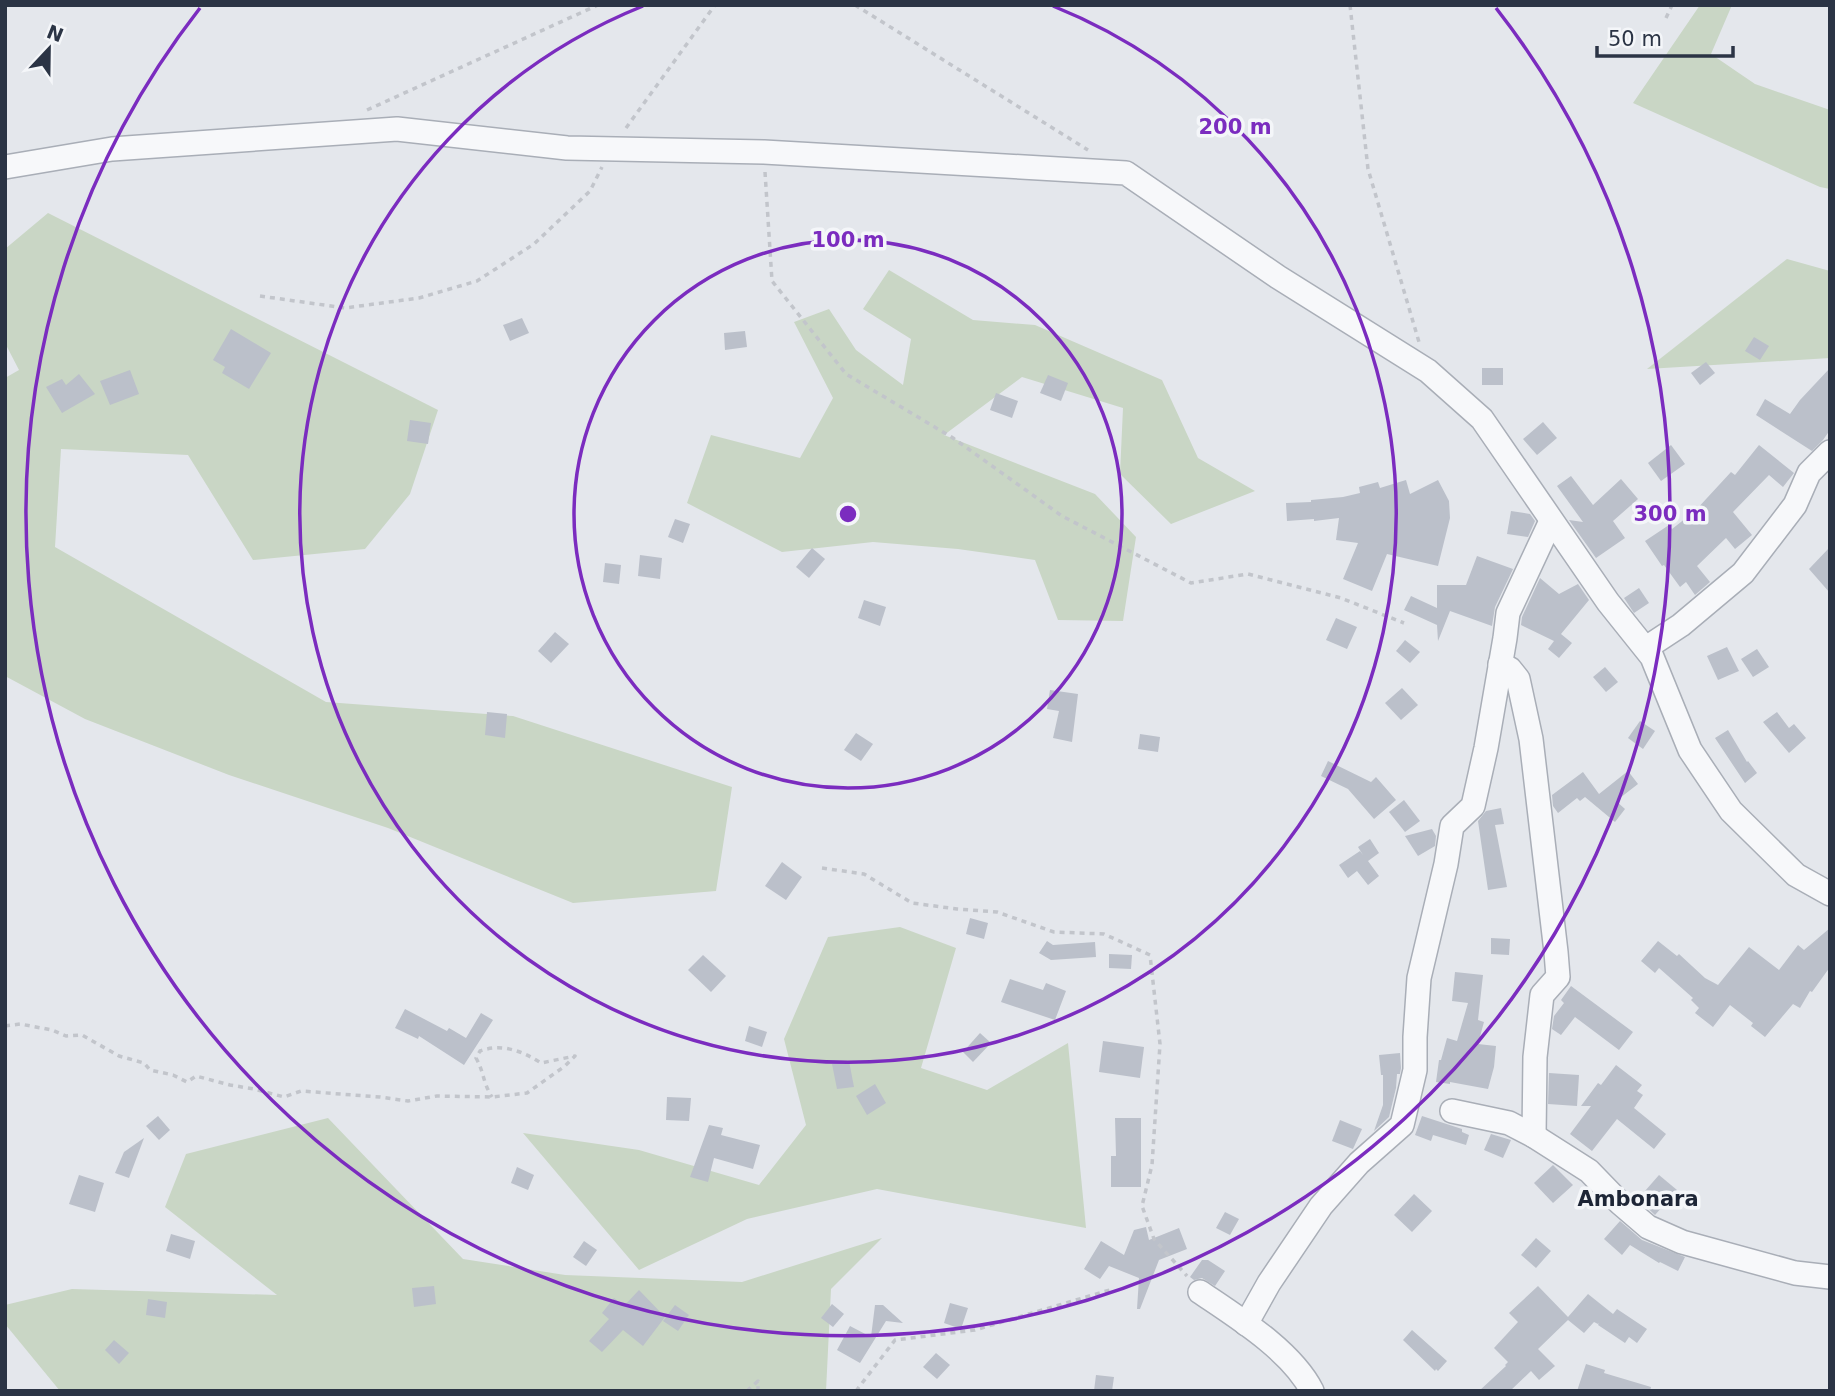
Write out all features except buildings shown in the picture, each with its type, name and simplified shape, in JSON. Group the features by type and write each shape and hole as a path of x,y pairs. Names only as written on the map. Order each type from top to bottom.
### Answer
{"street":[{"path":"5,167 112,149 397,128 567,148 764,152 1126,173 1278,277 1428,371 1482,419 1608,602 1652,657 1690,750 1731,811 1796,875 1830,894"},
{"path":"1646,649 1681,625 1743,573 1795,505 1809,473 1830,452"},
{"path":"1245,1324 1321,1206 1359,1163 1402,1125 1415,1070 1419,978 1446,864 1452,826 1473,806 1486,748 1507,613 1551,521"},
{"path":"1500,664 1510,669 1518,679 1531,739 1558,977 1542,995 1535,1057 1534,1136"},
{"path":"1452,1111 1509,1123 1534,1136 1589,1171 1648,1227 1682,1242 1795,1273 1830,1277"},
{"path":"1200,1292 1275,1346 1306,1378 1312,1391"}],"path":[{"path":"363,112 598,5"},
{"path":"260,296 345,308 419,298 477,281 534,244 590,191 611,149 715,5"},
{"path":"855,5 1091,151"},
{"path":"1350,5 1368,169 1428,371"},
{"path":"1666,18 1672,5"},
{"path":"764,152 772,281 846,374 953,438 1062,516 1191,583 1248,574 1341,598 1404,623"},
{"path":"821,868 864,874 912,903 997,912 1054,932 1104,934 1150,955 1160,1044 1152,1166 1142,1206 1154,1239 1200,1292"},
{"path":"5,1026 20,1024 52,1030 66,1036 82,1035 119,1056 144,1063 150,1070 173,1075 187,1082 196,1076 284,1097 301,1091 408,1101 436,1096 492,1097 527,1093 575,1056 541,1063 529,1055 510,1049 492,1047 480,1051 476,1058 484,1071 484,1080 492,1097"},
{"path":"856,1391 895,1340 975,1331 1113,1289"},
{"path":"747,1391 758,1381 758,1391"}],"green space":[{"path":"1700,5 1732,5 1711,54 1755,84 1830,110 1830,189 1820,187 1633,103"},
{"path":"48,213 438,410 410,494 365,549 253,560 188,455 61,449 55,547 326,702 513,716 732,787 716,891 573,903 388,828 229,775 85,719 5,676 5,378 19,370 5,343 5,249"},
{"path":"1787,259 1830,271 1830,358 1647,369"},
{"path":"889,270 973,320 1035,325 1162,380 1198,458 1255,491 1171,524 1120,474 1123,408 1022,377 944,435 1095,494 1136,537 1123,621 1058,620 1035,560 958,549 873,542 782,552 687,503 711,435 800,458 833,398 794,322 829,309 856,350 903,385 911,339 863,309"},
{"path":"900,927 956,948 921,1068 987,1090 1068,1043 1086,1228 877,1189 747,1219 639,1270 523,1133 639,1150 759,1185 806,1125 784,1039 828,937"},
{"path":"328,1118 463,1259 565,1275 742,1282 882,1238 831,1289 826,1391 60,1391 5,1324 5,1305 72,1289 277,1295 165,1207 186,1154"}],"district":[{"name":"Ambonara","path":"1638,1199"}]}
